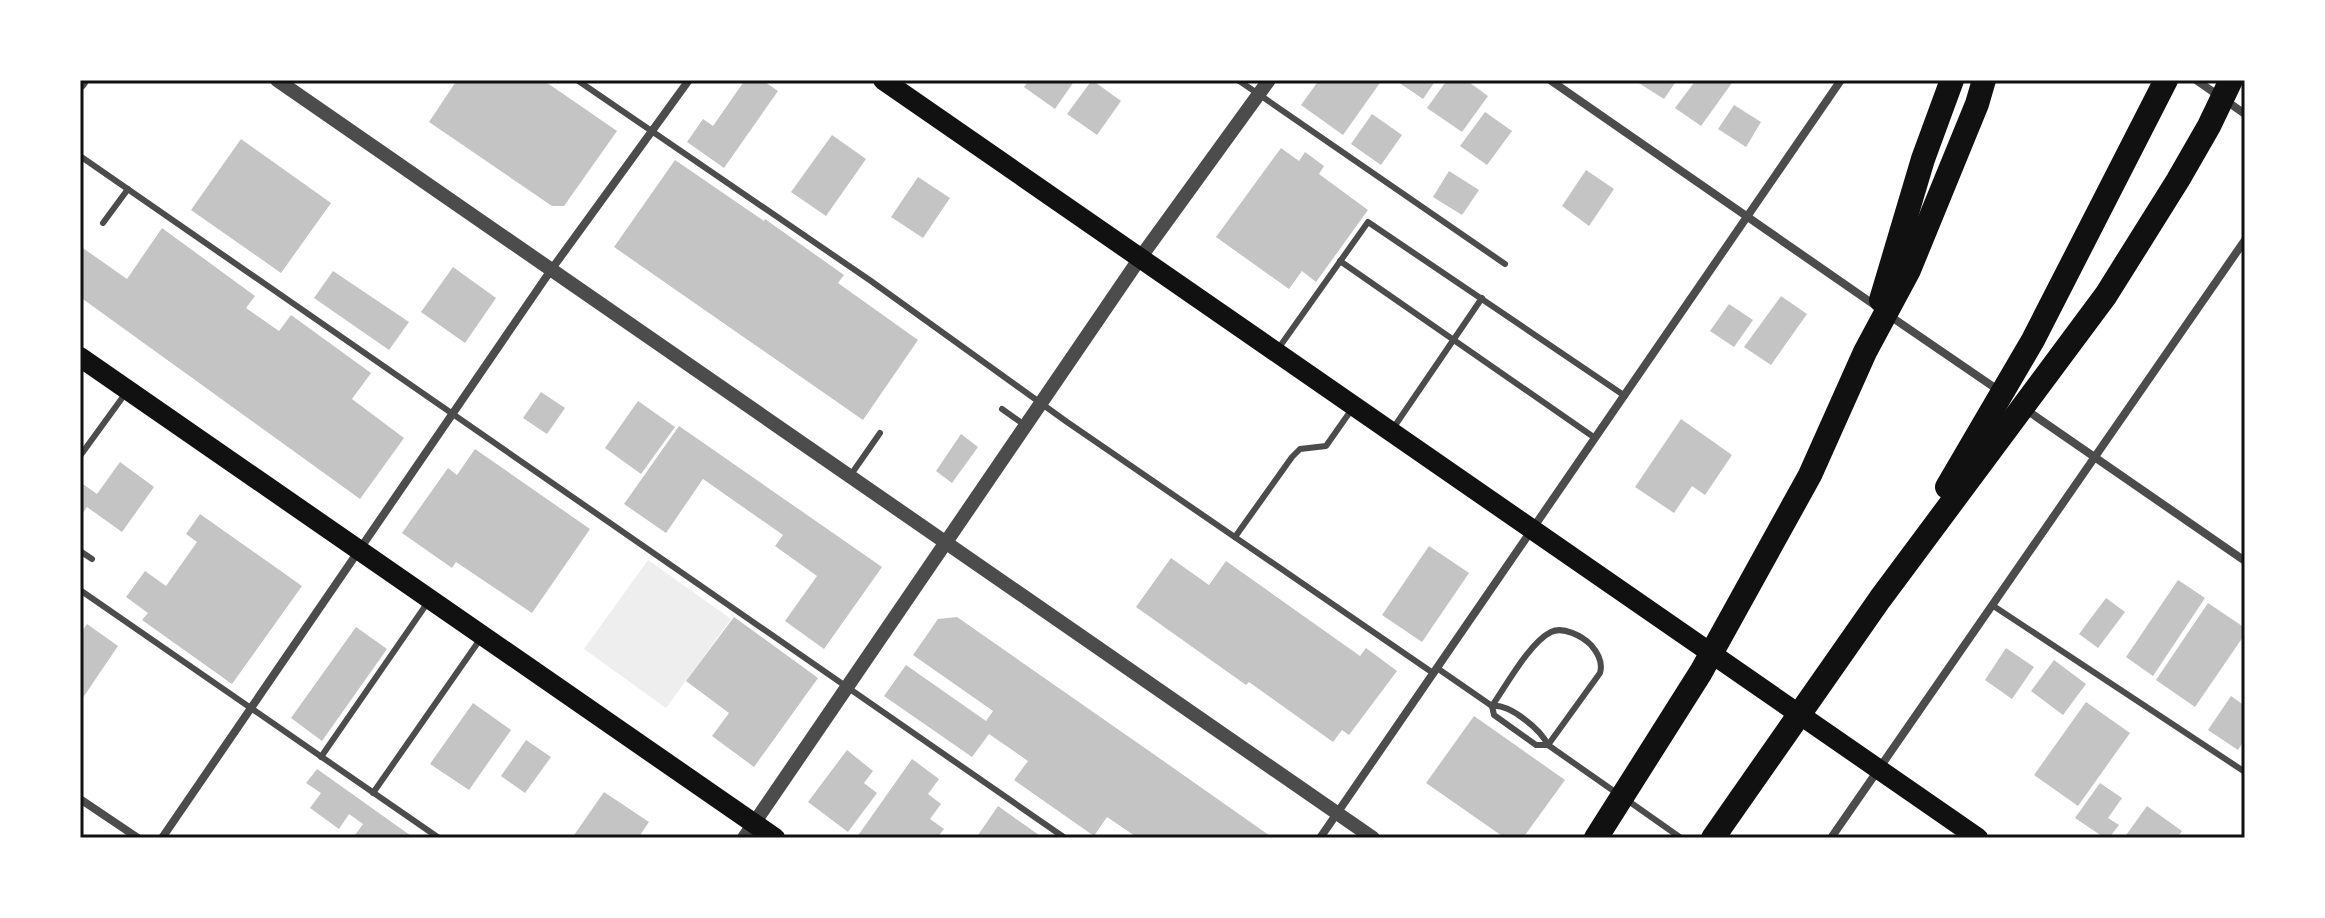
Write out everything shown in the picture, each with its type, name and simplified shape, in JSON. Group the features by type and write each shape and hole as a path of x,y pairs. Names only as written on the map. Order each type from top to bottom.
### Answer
{"highway":[{"path":"1865,352 1923,159 1952,80"},
{"path":"1596,838 1701,672 1810,475 1865,352 1909,270 1984,80"},
{"path":"1880,599 2033,340 2166,80"},
{"path":"1713,838 1880,599 2106,295 2178,180 2231,80"}],"main road":[{"path":"883,80 1978,838"},
{"path":"80,357 483,636 749,831 775,838"}],"street":[{"path":"277,80 1373,838"},
{"path":"162,838 551,270 689,80"},
{"path":"749,831 1140,258 1269,80"},
{"path":"1550,80 2006,396"},
{"path":"1320,838 1841,80"},
{"path":"2196,80 2245,114"},
{"path":"1831,838 2245,240"},
{"path":"2019,405 2245,561"},
{"path":"80,799 138,838"}],"lane":[{"path":"577,80 871,281 1041,404 1235,537 1435,670 1492,706 1501,705 1542,732 1548,745 1681,838"},
{"path":"1238,80 1505,264"},
{"path":"80,156 1065,838"},
{"path":"103,223 128,189"},
{"path":"1276,352 1368,222 1625,396"},
{"path":"1340,261 1595,438"},
{"path":"1391,431 1482,298"},
{"path":"80,456 128,391"},
{"path":"1235,537 1292,457 1300,449 1326,446 1354,406"},
{"path":"1002,409 1026,426"},
{"path":"850,476 880,433"},
{"path":"80,551 92,559"},
{"path":"80,590 439,838"},
{"path":"321,757 430,599"},
{"path":"1992,605 2245,772"},
{"path":"1562,630 1578,635 1591,646 1602,667 1548,745 1536,745 1494,715 1492,706 1530,652 1551,631 1562,630"},
{"path":"373,793 483,636"}],"shaded area":[{"path":"648,560 731,619 666,708 584,649"}],"building":[{"path":"457,80 543,80 617,131 564,206 552,206 429,122"},
{"path":"745,80 762,80 778,91 724,168 687,142 703,119 713,126"},
{"path":"1029,80 1075,80 1055,109 1024,87"},
{"path":"1092,80 1121,101 1097,135 1067,114"},
{"path":"1319,80 1382,80 1343,135 1301,105"},
{"path":"1395,80 1436,80 1423,99"},
{"path":"1447,80 1466,80 1488,96 1462,132 1427,108"},
{"path":"1634,80 1677,80 1664,99"},
{"path":"1696,80 1734,80 1701,126 1675,108"},
{"path":"1734,105 1761,122 1746,147 1718,129"},
{"path":"1485,112 1512,131 1487,165 1460,146"},
{"path":"1372,114 1402,135 1381,165 1351,144"},
{"path":"832,135 866,159 826,216 791,192"},
{"path":"241,139 331,203 281,273 191,210"},
{"path":"1281,148 1299,161 1305,152 1324,166 1319,174 1368,210 1316,282 1302,271 1289,289 1216,237"},
{"path":"675,160 844,275 838,283 918,340 863,420 614,247"},
{"path":"1586,170 1614,189 1589,226 1562,206"},
{"path":"1449,171 1479,190 1462,215 1433,197"},
{"path":"918,177 950,198 923,238 891,217"},
{"path":"162,228 255,296 246,308 279,331 291,315 371,373 352,399 404,438 360,499 80,297 80,246 127,279"},
{"path":"453,267 496,298 465,343 421,312"},
{"path":"333,271 409,322 389,350 314,298"},
{"path":"1781,296 1807,314 1771,365 1744,347"},
{"path":"1729,304 1753,320 1734,347 1710,331"},
{"path":"541,392 565,408 547,434 523,418"},
{"path":"638,401 675,427 641,474 605,448"},
{"path":"1681,419 1732,455 1705,495 1692,486 1674,513 1635,487"},
{"path":"679,426 882,567 824,649 785,621 817,576 775,546 783,535 703,479 666,533 624,504"},
{"path":"961,434 978,447 952,483 936,471"},
{"path":"475,449 590,529 532,613 456,562 452,568 402,533 448,468 457,475"},
{"path":"120,462 154,487 122,532 87,507 80,517 80,482 97,494"},
{"path":"200,514 302,586 232,684 142,620 148,613 126,597 145,571 166,586 197,542 186,534"},
{"path":"1429,546 1469,573 1422,642 1382,615"},
{"path":"1171,558 1209,585 1226,561 1360,656 1366,648 1397,671 1349,735 1342,730 1333,742 1136,607"},
{"path":"2178,580 2205,598 2153,676 2126,657"},
{"path":"2106,598 2125,612 2098,648 2079,634"},
{"path":"2208,603 2245,628 2245,634 2195,707 2156,680"},
{"path":"734,617 818,678 754,767 712,736 729,713 686,681"},
{"path":"957,617 1273,838 1138,838 1107,817 1094,836 1014,780 1028,761 989,734 972,757 884,696 906,665 986,721 993,711 913,655 938,619"},
{"path":"87,624 118,646 80,702 80,634"},
{"path":"356,627 387,649 322,741 291,718"},
{"path":"2006,648 2034,667 2012,699 1985,680"},
{"path":"2054,660 2086,684 2063,715 2031,691"},
{"path":"2231,696 2245,706 2245,739 2238,750 2208,730"},
{"path":"2086,702 2130,733 2078,806 2034,775"},
{"path":"473,703 511,730 469,790 430,764"},
{"path":"1474,716 1565,780 1523,838 1505,838 1426,783"},
{"path":"526,740 551,757 525,793 501,776"},
{"path":"847,750 873,771 864,783 877,793 848,832 808,802"},
{"path":"912,759 939,779 928,794 941,804 930,819 944,829 937,838 857,837"},
{"path":"317,769 414,838 353,838 363,824 349,814 339,829 310,808 321,793 306,783"},
{"path":"2100,783 2122,798 2108,818 2119,825 2109,838 2075,818"},
{"path":"604,792 649,822 638,838 572,838"},
{"path":"998,806 1039,835 1037,838 976,838"},
{"path":"2147,806 2182,831 2177,838 2124,838"}]}
